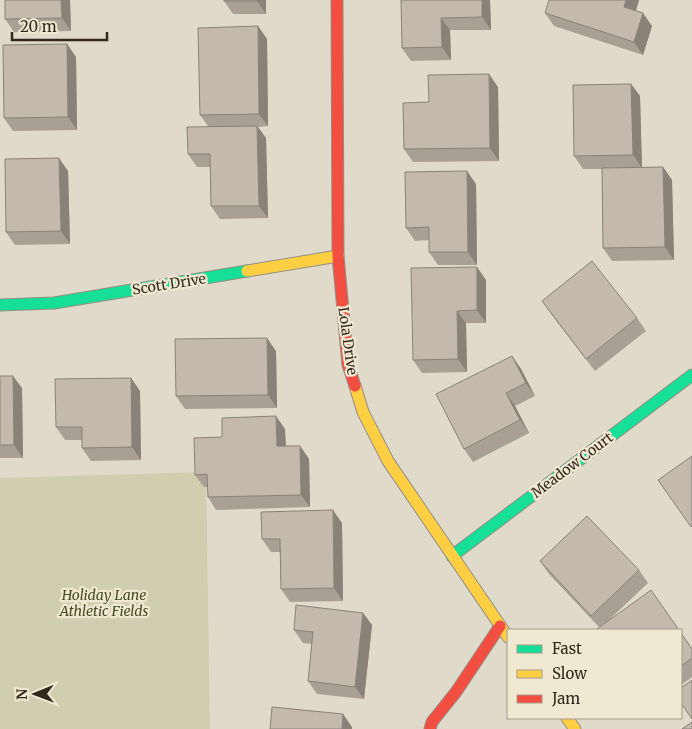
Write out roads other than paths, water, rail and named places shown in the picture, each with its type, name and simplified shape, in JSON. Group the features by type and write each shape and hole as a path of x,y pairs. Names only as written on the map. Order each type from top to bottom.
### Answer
{"street":[{"name":"Lola Drive","path":"337,0 338,256 348,364 363,412 388,461 507,636"},
{"name":"Scott Drive","path":"0,306 54,303 338,256"},
{"name":"Meadow Court","path":"452,556 692,375"},
{"path":"430,729 432,722 456,692 500,626"}],"park label":[{"name":"Holiday Lane Athletic Fields","path":"104,604"}]}
